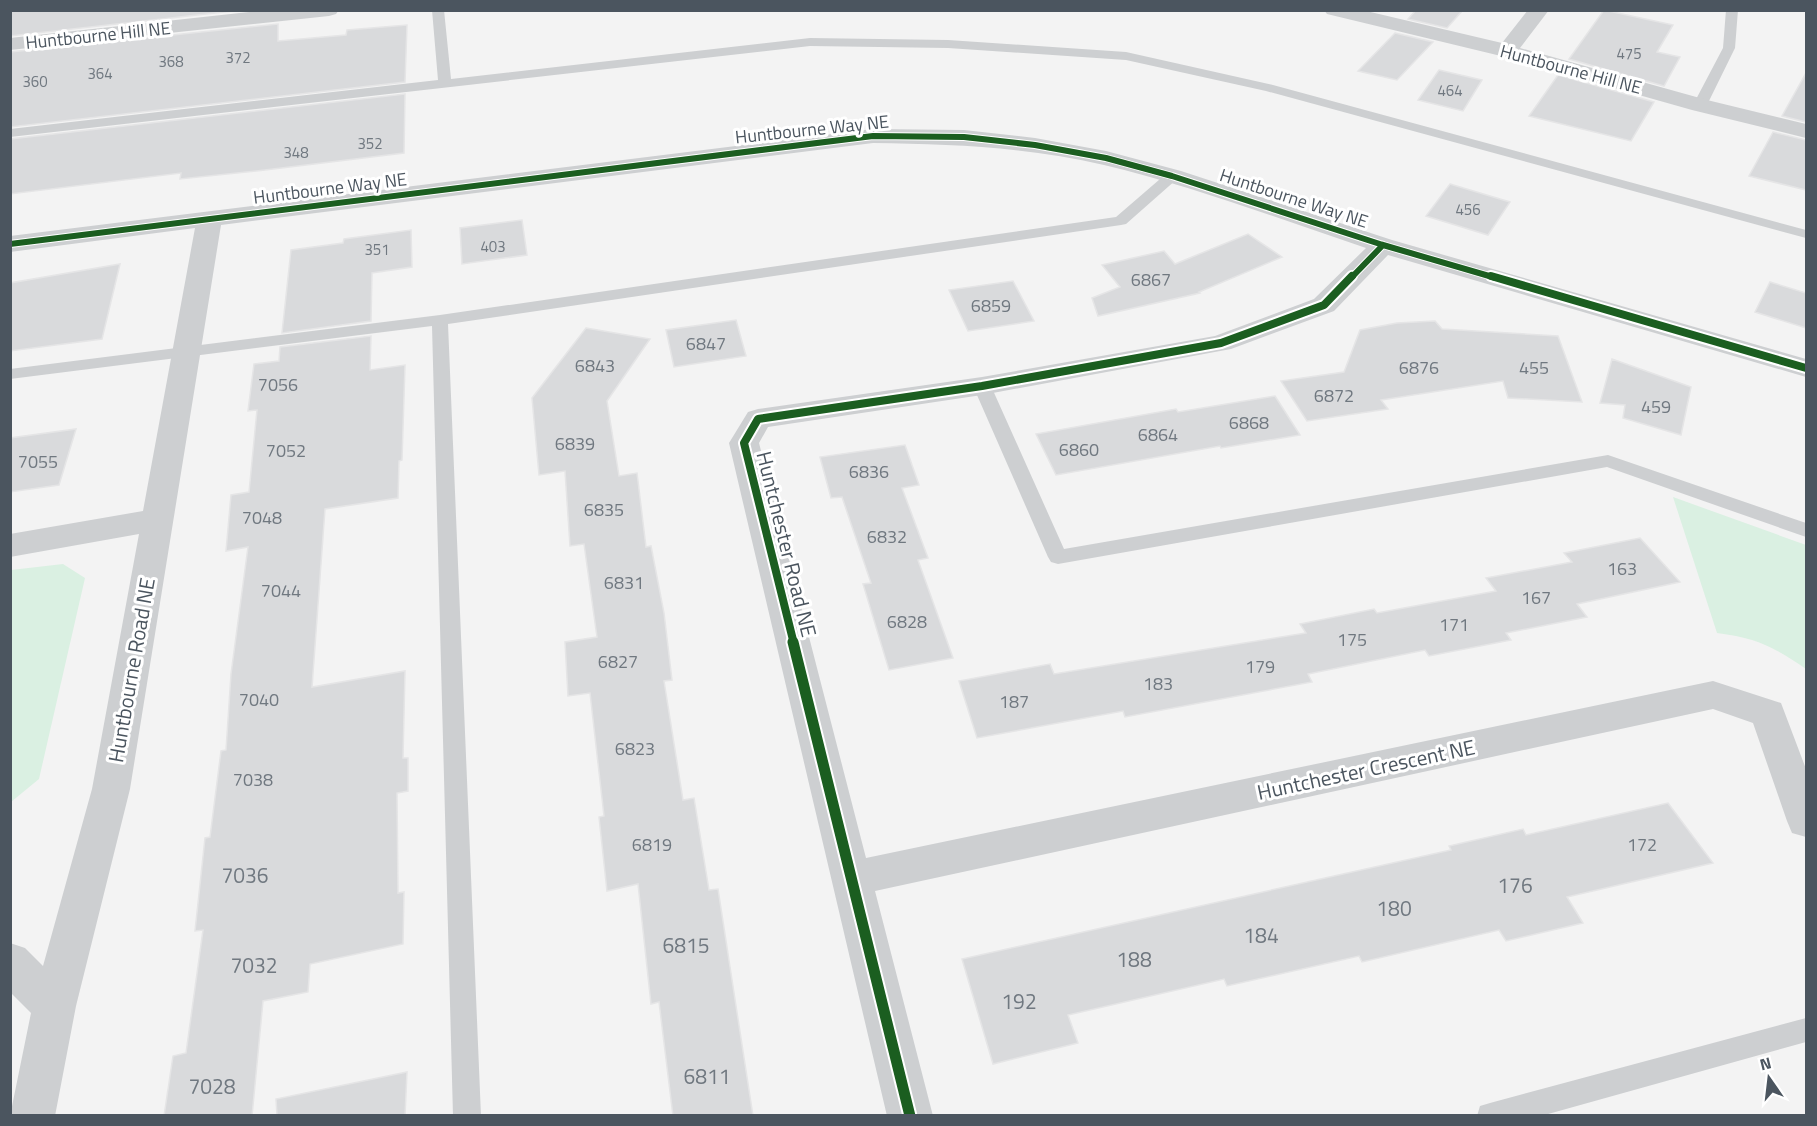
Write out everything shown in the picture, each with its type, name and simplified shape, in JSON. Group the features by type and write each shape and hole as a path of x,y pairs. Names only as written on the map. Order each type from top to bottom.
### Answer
{"street":[{"name":"Huntbourne Hill NE","path":"10,44 329,10"},
{"name":"Huntbourne Hill NE","path":"1334,10 1507,51 1700,105 1806,131"},
{"path":"1507,51 1539,10"},
{"name":"Huntbourne Way NE","path":"10,244 873,136 964,137 1035,145 1106,158 1172,176 1383,245 1806,368"},
{"name":"Huntbourne Road NE","path":"32,1116 54,1006 111,789 209,220"},
{"name":"Huntchester Road NE","path":"910,1116 744,443 759,419 982,387 1221,343 1324,305 1383,245"},
{"path":"10,546 157,520"},
{"name":"Huntchester Crescent NE","path":"850,879 1713,695 1768,713 1806,821"},
{"path":"10,963 54,1006"}],"lane":[{"path":"438,10 446,85"},
{"path":"1700,105 1729,48 1732,10"},
{"path":"10,133 810,42 948,44 1126,56 1268,88 1806,234"},
{"path":"10,374 186,350 440,320 1121,221 1172,176"},
{"path":"440,320 466,1116"},
{"path":"982,387 1058,558 1608,460 1806,530"},
{"path":"1490,1116 1806,1030"}],"green space":[{"path":"1673,497 1806,545 1806,669 1764,645 1717,633"},
{"path":"63,564 85,578 39,779 11,802 11,570"}],"building":[{"path":"10,10 242,10 10,36"},
{"path":"1416,10 1463,10 1447,28 1408,19"},
{"path":"1604,10 1673,25 1657,52 1680,57 1664,86 1569,59"},
{"path":"278,24 278,41 346,35 347,30 407,25 405,82 10,127 10,52"},
{"path":"1395,33 1433,42 1397,80 1358,71"},
{"path":"1439,70 1482,80 1463,111 1418,100"},
{"path":"1806,73 1806,122 1782,116"},
{"path":"1558,75 1654,102 1631,141 1529,116"},
{"path":"405,94 404,153 180,179 181,173 10,194 10,139"},
{"path":"1773,132 1806,140 1806,190 1749,176"},
{"path":"1450,184 1510,202 1488,235 1426,216"},
{"path":"522,220 527,255 462,264 460,228"},
{"path":"411,230 412,267 372,273 371,321 282,333 291,250 343,243 344,239"},
{"path":"1248,234 1282,257 1200,293 1098,316 1092,298 1120,287 1102,265 1164,251 1175,264"},
{"path":"120,264 102,339 10,351 10,283"},
{"path":"1013,281 1034,321 968,331 949,290"},
{"path":"1770,282 1806,293 1806,328 1755,312"},
{"path":"736,320 746,356 674,367 666,330"},
{"path":"1435,321 1442,329 1558,336 1582,402 1508,398 1503,381 1381,400 1388,409 1307,421 1281,381 1344,372 1360,330 1397,323"},
{"path":"586,328 650,339 607,401 619,476 637,473 646,547 651,546 664,613 672,680 664,681 683,800 694,798 709,890 718,889 753,1116 673,1116 659,1002 651,1004 638,884 607,891 599,817 604,816 590,693 568,696 565,642 597,637 584,544 570,546 565,471 539,475 532,398"},
{"path":"371,336 370,370 405,365 402,460 399,461 398,498 325,509 312,687 405,671 403,758 408,758 408,791 397,793 398,893 404,892 403,944 310,964 308,992 263,1001 252,1116 164,1116 173,1056 186,1053 203,930 195,931 205,838 210,837 221,751 226,750 231,674 248,547 226,551 231,495 249,492 257,410 248,411 254,364 279,361 280,347"},
{"path":"1612,359 1691,387 1681,435 1623,418 1625,405 1600,403"},
{"path":"1275,396 1300,435 1221,448 1220,446 1056,475 1036,434 1176,409 1178,412"},
{"path":"76,429 59,485 10,492 10,438"},
{"path":"905,445 919,485 902,488 928,558 918,560 953,658 889,670 863,584 871,583 842,497 831,498 820,457"},
{"path":"1640,538 1680,582 1577,604 1587,617 1506,633 1511,640 1429,656 1425,650 1308,674 1312,682 1125,717 1123,711 977,738 959,681 1050,664 1054,674 1306,633 1300,624 1374,609 1377,613 1496,591 1486,578 1572,562 1564,553"},
{"path":"1668,803 1713,863 1567,897 1583,923 1506,941 1499,930 1362,962 1359,956 1227,986 1224,979 1068,1015 1078,1043 993,1064 962,959 1451,850 1449,846 1523,829 1526,835"},
{"path":"407,1072 405,1116 277,1116 276,1099"}],"cycle path":[{"path":"10,244 873,136 964,137 1035,145 1106,158 1172,176 1383,245 1806,368"},
{"path":"910,1116 744,443 758,419 982,386 1221,343 1324,305 1383,245"}]}
